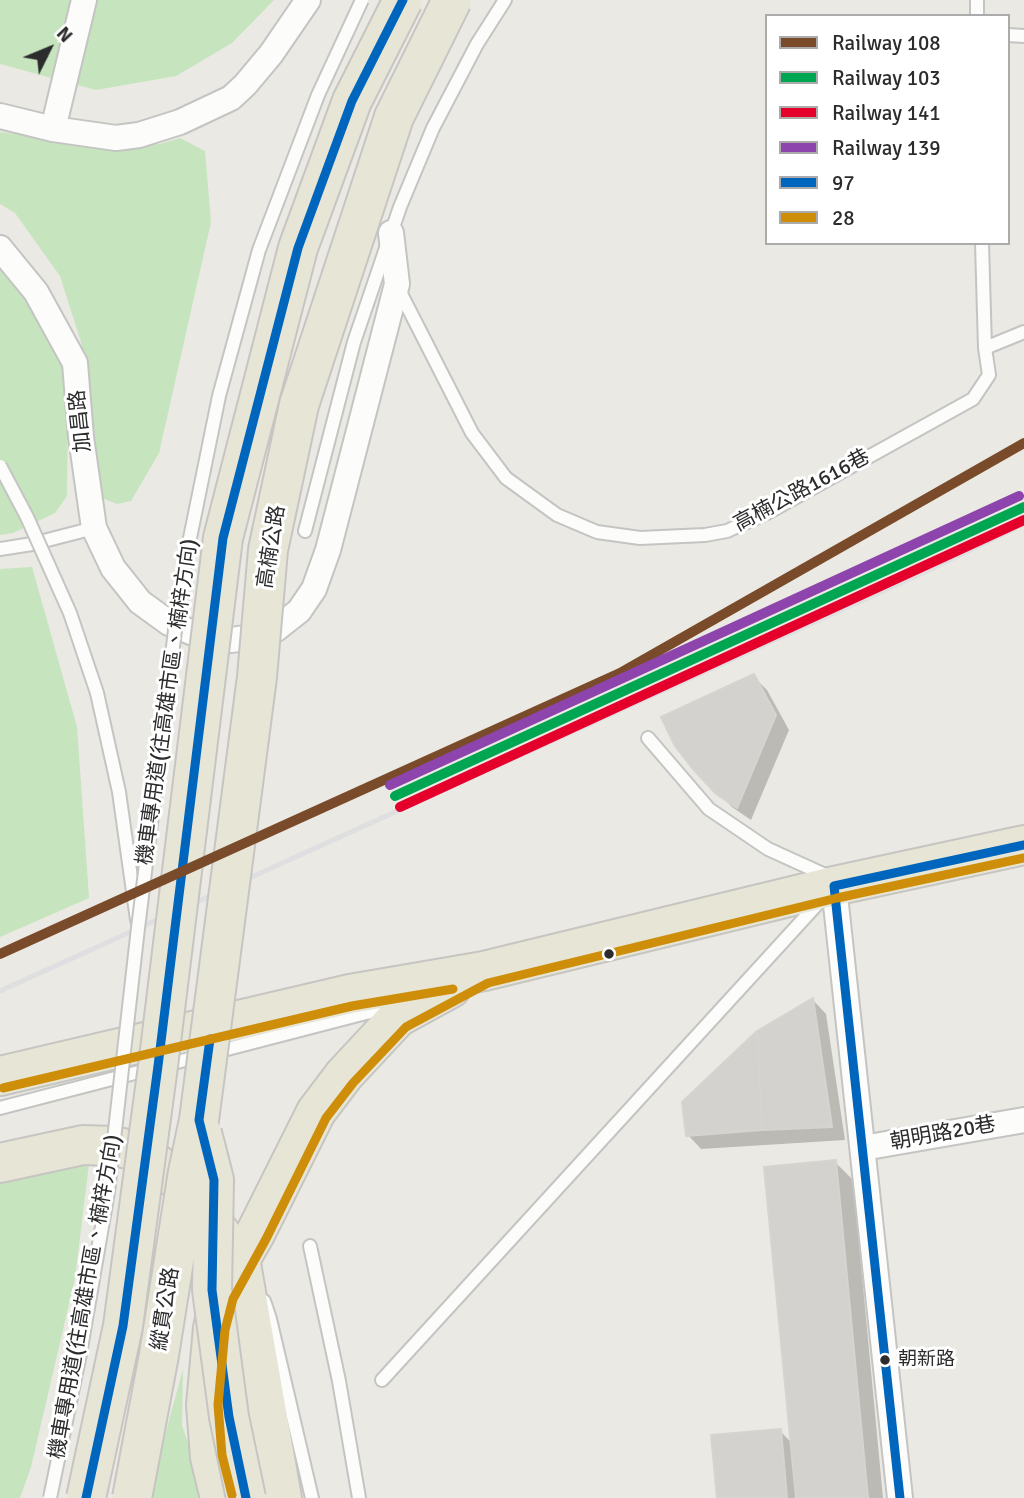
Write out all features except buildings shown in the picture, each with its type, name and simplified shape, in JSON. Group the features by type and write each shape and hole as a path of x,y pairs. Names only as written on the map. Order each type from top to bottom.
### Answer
{"main road":[{"path":"86,1498 123,1326 223,538 298,248 352,101 403,0"},
{"name":"高楠公路","path":"199,1121 257,677 268,550 299,405 394,117 452,0"},
{"path":"0,1076 349,994 484,971 834,887 1024,845"},
{"path":"220,1498 210,1457 206,1405 216,1307 226,1283 255,1234 316,1112 344,1075 398,1017 484,971"},
{"path":"199,1121 214,1180 212,1290 229,1417 246,1498"},
{"name":"縱貫公路","path":"132,1498 199,1121"},
{"path":"0,1163 83,1145 113,1146 142,1152 181,1183 240,1258 282,1498"}],"street":[{"path":"53,130 84,0"},
{"path":"0,117 53,130 116,138 159,130 204,112 231,97 245,85 271,54 308,0"},
{"path":"391,233 397,284"},
{"name":"加昌路","path":"0,248 36,292 75,363 81,437 94,527 113,568 140,601 169,623 210,640 259,636 276,629 299,611 314,589 328,550 397,284"},
{"path":"834,887 900,1498"},
{"name":"朝明路20巷","path":"863,1148 1024,1120"}],"lane":[{"name":"機車專用道(往高雄市區、楠梓方向)","path":"50,1498 80,1354 108,1192 181,582 219,396 259,250 318,95 362,0"},
{"path":"305,531 354,342 391,233 433,128 477,44 505,0"},
{"name":"高楠公路1616巷","path":"397,284 472,433 506,478 557,515 597,532 640,538 727,531 769,512 972,399 989,375 985,348 982,245"},
{"path":"985,348 1024,331"},
{"name":"機車專用道(往高雄市區、楠梓方向)","path":"0,466 27,517 70,612 97,693 118,792 138,928"},
{"path":"0,549 32,544 94,527"},
{"path":"382,1380 834,887 823,874 768,849 709,810 648,738"},
{"path":"0,1108 395,1005 484,971"},
{"path":"310,1246 339,1381 359,1498"},
{"path":"240,1258 260,1288 271,1319 312,1498"}],"green space":[{"path":"0,0 274,0 232,43 176,76 96,90 0,64"},
{"path":"0,132 111,147 160,144 180,138 205,151 211,222 159,453 131,501 117,504 102,498 81,342 60,276 15,213 0,204"},
{"path":"0,268 27,295 60,354 68,400 67,496 55,513 13,533 0,535"},
{"path":"32,567 77,727 89,898 0,937 0,569"},
{"path":"57,1164 89,1164 75,1278 31,1467 20,1498 0,1498 0,1180"},
{"path":"183,1369 182,1426 208,1498 148,1498"}],"railway":[{"path":"0,991 916,576 1024,524"}],"rail line":[{"name":"108","path":"0,954 620,673 1024,443"},
{"name":"139","path":"390,785 1019,496"},
{"name":"103","path":"395,796 1024,507"},
{"name":"141","path":"400,807 1024,520"}],"transit line":[{"name":"97","path":"86,1498 123,1326 223,538 298,248 352,101 403,0"},
{"name":"97","path":"834,886 1024,845"},
{"name":"28","path":"232,1495 222,1455 218,1405 225,1330 233,1299 326,1118 353,1083 406,1027 488,983 837,898 1024,858"},
{"name":"97","path":"834,886 900,1498"},
{"name":"28","path":"3,1088 352,1006 453,989"},
{"name":"97","path":"210,1039 199,1120 214,1180 212,1290 229,1417 246,1498"}],"place":[{"name":"朝新路","path":"885,1360"}]}
